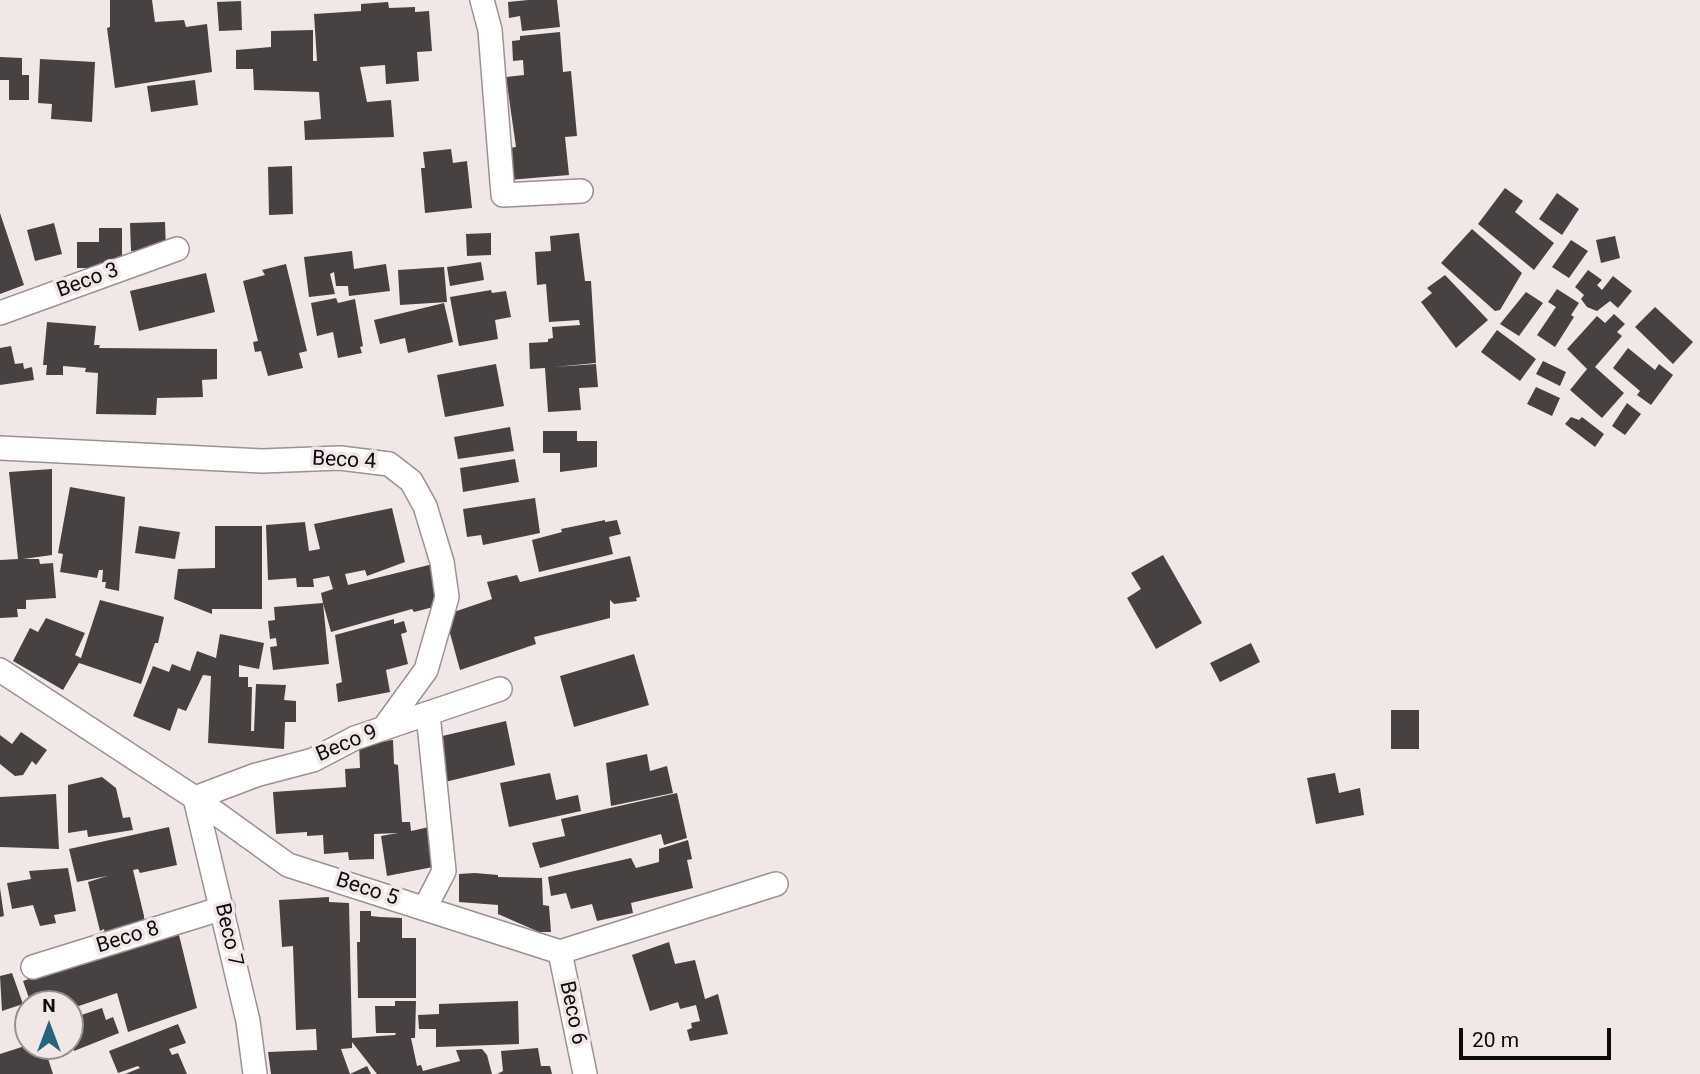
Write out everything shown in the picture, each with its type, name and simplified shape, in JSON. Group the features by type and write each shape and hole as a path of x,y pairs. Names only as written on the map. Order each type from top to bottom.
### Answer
{"lane":[{"path":"482,0 489,30 503,195 581,191"},
{"name":"Beco 3","path":"0,313 177,249"},
{"name":"Beco 4","path":"0,448 262,461 340,458 389,464 411,481 425,506 442,562 447,597 426,670 383,729"},
{"name":"Beco 5","path":"0,670 195,798 288,865 559,952"},
{"name":"Beco 9","path":"195,798 256,775 313,760 355,738 500,689"},
{"path":"425,908 444,871 428,714"},
{"name":"Beco 7","path":"195,798 248,1021 256,1074"},
{"path":"559,952 776,884"},
{"name":"Beco 8","path":"33,967 223,908"},
{"name":"Beco 6","path":"559,952 585,1074"}],"building":[{"path":"110,0 152,0 155,22 184,20 186,27 207,24 212,72 115,88 107,28 110,27"},
{"path":"557,0 560,27 522,31 520,16 509,18 508,2"},
{"path":"241,1 242,30 219,31 217,2"},
{"path":"388,2 389,8 415,7 415,12 429,11 432,51 417,52 419,81 386,84 385,65 360,67 367,102 391,100 394,137 305,140 304,121 321,119 319,92 254,90 253,69 236,69 236,50 271,47 271,31 313,30 313,61 317,61 314,14 361,11 361,4"},
{"path":"560,32 563,72 571,71 577,136 565,137 569,175 509,180 509,148 516,147 506,77 524,75 523,60 513,61 512,41 520,40 520,36"},
{"path":"0,57 22,58 22,75 29,75 29,100 9,100 9,80 0,80"},
{"path":"40,59 95,62 92,122 51,119 52,104 38,103"},
{"path":"195,80 198,105 151,112 147,86"},
{"path":"451,149 453,163 467,161 472,208 425,213 421,168 425,168 423,152"},
{"path":"292,166 293,214 269,215 268,167"},
{"path":"1505,188 1523,201 1515,212 1554,243 1534,270 1478,224"},
{"path":"1557,193 1579,209 1562,235 1539,219"},
{"path":"0,213 24,285 0,294"},
{"path":"165,222 166,250 131,251 130,223"},
{"path":"54,223 62,254 35,261 27,230"},
{"path":"99,228 122,228 122,268 77,268 77,242 99,242"},
{"path":"1472,229 1522,273 1500,310 1495,311 1441,263"},
{"path":"491,233 491,255 467,256 466,234"},
{"path":"579,233 585,281 591,281 596,363 554,367 596,364 598,387 579,388 581,410 548,412 545,368 530,369 529,343 548,342 548,339 553,338 552,327 580,325 579,320 549,322 546,284 537,285 535,252 551,251 550,236"},
{"path":"1615,236 1620,258 1601,263 1596,240"},
{"path":"1571,240 1588,251 1569,278 1552,267"},
{"path":"352,251 354,269 386,264 390,291 349,296 348,286 336,286 334,272 330,274 335,294 309,297 304,257"},
{"path":"481,262 484,280 450,286 447,267"},
{"path":"286,264 307,351 299,353 303,368 268,376 261,351 255,352 253,342 258,341 243,281 265,275 262,270"},
{"path":"444,267 447,302 400,305 398,270"},
{"path":"1588,270 1602,280 1597,285 1602,290 1613,276 1632,291 1618,308 1610,301 1597,311 1587,307 1581,299 1584,295 1575,287"},
{"path":"206,273 215,312 139,331 130,291"},
{"path":"1445,275 1488,320 1456,348 1421,302 1432,293 1427,288"},
{"path":"1557,289 1579,303 1571,315 1574,317 1555,347 1537,335 1556,307 1548,302"},
{"path":"491,290 492,293 506,291 511,317 495,320 498,339 459,346 450,297"},
{"path":"1526,292 1543,303 1519,336 1500,324"},
{"path":"336,298 338,303 355,299 362,353 338,358 333,332 317,336 311,303"},
{"path":"444,303 453,342 408,353 405,338 380,344 374,320"},
{"path":"1655,307 1693,342 1673,364 1635,327"},
{"path":"1614,314 1625,324 1617,332 1622,336 1595,367 1624,393 1602,418 1570,390 1587,369 1567,349 1597,316 1605,323"},
{"path":"47,322 96,326 94,345 100,345 99,348 217,349 217,379 202,380 203,397 157,398 156,415 96,414 98,373 85,372 86,368 63,366 63,375 46,375 47,365 43,365"},
{"path":"1497,330 1536,359 1520,381 1481,352"},
{"path":"11,346 15,364 23,363 24,369 32,367 34,380 0,385 0,348"},
{"path":"1628,348 1655,370 1659,364 1673,375 1651,405 1637,395 1640,391 1613,368"},
{"path":"1543,361 1566,372 1560,386 1536,374"},
{"path":"496,364 504,406 445,417 437,375"},
{"path":"1536,387 1560,398 1552,416 1527,404"},
{"path":"1627,403 1641,414 1625,435 1612,426"},
{"path":"1571,417 1579,420 1582,417 1604,434 1595,447 1565,424"},
{"path":"510,427 514,451 458,459 454,437"},
{"path":"543,431 577,431 577,441 597,441 597,467 560,472 560,453 543,453"},
{"path":"515,459 519,482 463,492 460,468"},
{"path":"52,469 52,555 23,559 39,559 40,564 53,563 56,598 26,600 26,609 17,609 18,617 0,618 0,560 18,559 9,472"},
{"path":"70,487 125,497 119,591 105,588 106,582 102,582 103,570 99,570 97,578 60,572 63,554 58,553"},
{"path":"535,498 540,533 483,545 481,535 467,537 463,509"},
{"path":"392,508 405,562 367,576 365,570 345,574 348,585 433,564 445,604 414,612 412,609 331,632 321,593 333,589 329,576 313,579 314,587 297,587 296,578 268,580 266,525 305,522 309,551 320,549 314,524"},
{"path":"617,520 621,534 609,537 613,554 539,572 532,540 562,532 561,529"},
{"path":"139,526 180,532 175,559 135,553"},
{"path":"215,526 262,526 262,609 212,609 212,614 174,599 178,569 215,568"},
{"path":"1163,555 1202,623 1156,649 1127,598 1141,589 1131,573"},
{"path":"630,556 640,597 636,598 637,601 614,604 610,600 610,618 534,637 536,644 460,670 445,615 492,599 487,582 517,575 520,582"},
{"path":"100,600 164,617 158,643 155,643 141,684 79,663 63,690 13,661 30,628 38,632 46,618 85,633 75,655 81,658"},
{"path":"323,603 329,664 273,670 270,647 277,646 276,638 270,639 268,621 275,620 274,607"},
{"path":"394,619 394,624 404,621 407,632 401,634 408,664 386,670 390,692 338,702 336,684 342,682 335,635"},
{"path":"220,634 264,643 259,669 239,665 239,677 248,677 248,687 252,687 251,731 254,731 256,684 286,685 284,700 296,701 296,722 285,722 284,749 208,743 211,676 203,675 186,711 178,708 170,731 133,716 153,666 169,672 172,664 190,671 197,651 216,658"},
{"path":"1251,643 1260,662 1220,682 1210,663"},
{"path":"634,654 649,705 574,727 560,676"},
{"path":"1391,710 1419,710 1419,749 1391,749"},
{"path":"506,721 515,765 445,782 434,738"},
{"path":"21,732 47,750 36,765 32,761 23,775 15,776 0,764 0,735 12,744"},
{"path":"393,740 394,764 398,765 402,822 410,822 411,831 429,827 433,867 387,876 381,836 398,833 374,834 374,859 349,860 348,852 324,854 323,835 307,836 307,832 276,834 273,792 346,787 345,769 360,768 359,743"},
{"path":"647,754 650,771 667,766 673,793 611,806 606,763"},
{"path":"550,773 556,800 578,795 581,811 509,827 500,783"},
{"path":"1335,773 1339,793 1360,788 1364,815 1316,824 1307,778"},
{"path":"102,777 116,788 123,818 130,817 133,830 88,837 87,830 68,833 68,785"},
{"path":"677,793 687,838 664,845 661,834 540,868 532,843 565,836 561,819"},
{"path":"56,794 59,849 0,847 0,797"},
{"path":"169,827 177,865 140,873 138,869 133,870 144,916 144,929 106,938 104,929 100,931 88,882 107,876 77,882 69,849"},
{"path":"688,840 692,859 687,860 693,888 631,903 633,913 597,921 592,904 571,909 566,893 551,896 548,877 631,858 636,868 659,862 659,849"},
{"path":"68,868 76,911 54,915 56,923 40,926 33,905 12,909 7,883 31,879 29,871"},
{"path":"475,873 498,877 542,878 543,905 549,906 551,932 539,932 498,914 498,905 459,902 459,874"},
{"path":"0,888 4,916 0,917"},
{"path":"329,897 329,902 349,903 352,1038 395,1035 396,1033 376,1033 375,1006 395,1006 395,1001 416,1001 415,1038 411,1038 417,1066 421,1065 423,1071 460,1061 456,1050 482,1049 487,1055 492,1074 377,1074 352,1042 352,1048 341,1049 350,1074 271,1074 268,1052 317,1050 316,1029 296,1030 293,946 282,947 279,900"},
{"path":"360,911 371,911 371,916 402,918 402,938 416,938 416,998 358,998 357,942 360,942"},
{"path":"177,927 197,1008 128,1032 117,993 84,1004 84,990 26,990 23,981"},
{"path":"669,942 675,964 695,960 705,999 718,994 728,1034 690,1041 687,1030 692,1028 691,1023 700,1021 696,1005 680,1009 678,1002 650,1011 632,955"},
{"path":"12,973 18,990 14,990 14,1007 2,1011 0,976"},
{"path":"518,1001 519,1044 436,1047 436,1029 419,1029 418,1015 439,1014 439,1004"},
{"path":"102,1008 106,1020 113,1017 119,1033 84,1047 84,1014"},
{"path":"178,1024 186,1043 169,1049 172,1055 178,1053 187,1074 125,1074 140,1068 138,1066 118,1073 109,1051"},
{"path":"538,1048 541,1066 550,1066 552,1074 497,1074 503,1071 501,1051"},
{"path":"14,1050 14,1060 48,1060 53,1074 0,1074 0,1054"},
{"path":"367,1066 371,1074 350,1074"}]}
